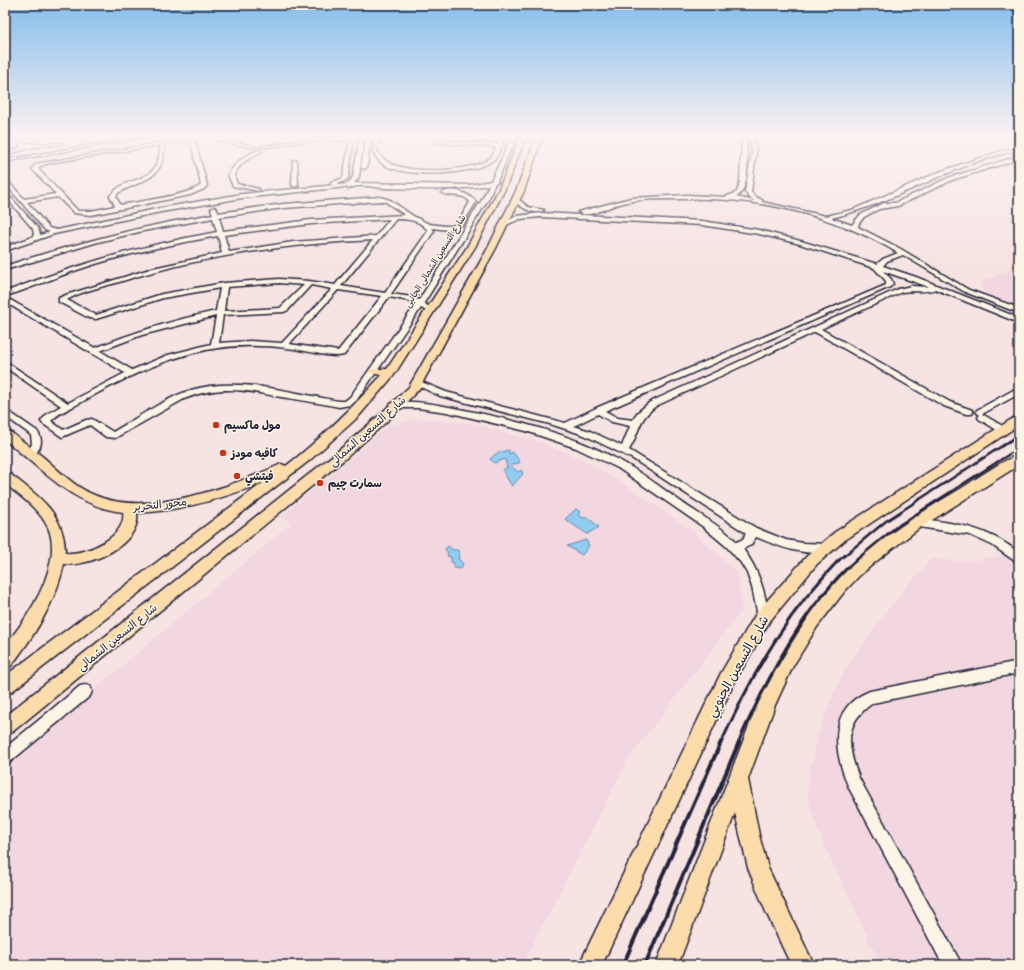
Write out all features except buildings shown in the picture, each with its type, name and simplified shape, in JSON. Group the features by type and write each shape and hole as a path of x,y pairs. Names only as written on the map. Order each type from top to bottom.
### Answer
{"main road":[{"name":"شارع التسعين الشمالى","path":"5,686 306,457 342,427 390,373 443,290 486,233 506,180"},
{"name":"شارع التسعين الشمالى","path":"5,727 317,475 398,405 413,389 492,248 513,206 523,180"},
{"path":"486,233 493,232 504,214 513,206"},
{"path":"374,371 390,373"},
{"name":"شارع التسعين الجنوبي","path":"590,965 727,679 763,617 797,575 826,547 840,536 1019,420"},
{"name":"محور التحرير","path":"5,434 31,454 64,483 90,499 110,505 129,508 184,502 221,493 259,480 306,457"},
{"path":"667,965 770,694 810,624 824,605 854,572 886,544 1019,459"},
{"path":"5,661 18,644 39,610 52,580 58,558 57,535 49,516 6,478"},
{"path":"58,558 80,558 96,553 112,544 123,534 130,522 131,517 129,508"},
{"path":"738,779 745,821 758,867 778,917 803,965"}],"street":[{"path":"5,180 47,229 60,234 213,204 350,187"},
{"path":"45,180 76,212 82,213 172,196 189,190 202,180"},
{"path":"118,207 113,196 116,192 140,180"},
{"path":"232,180 236,191"},
{"path":"294,180 294,186"},
{"path":"236,191 245,192 335,183 342,180"},
{"path":"350,187 354,180"},
{"path":"363,180 366,187"},
{"path":"366,187 421,180"},
{"path":"434,180 476,193 486,198"},
{"path":"726,198 735,196 740,189 741,180"},
{"path":"750,180 748,192 756,200 767,204"},
{"path":"826,218 854,211 924,180"},
{"path":"854,228 855,223 859,218 882,206 941,180"},
{"path":"5,250 60,234 236,191 245,192 350,187 461,188 494,182"},
{"name":"شارع التسعين الشمالى الجانبى","path":"67,406 48,417 45,422 62,434 84,423 91,422 109,435 113,435 120,433 181,397 199,390 218,387 242,387 343,404 353,399 374,371 422,300 486,198 494,182"},
{"path":"5,268 114,236 216,215 316,203 386,200 391,199 395,193 455,193 471,198 473,202 459,226 451,228 428,226 411,217 386,200"},
{"path":"23,201 60,195"},
{"path":"29,208 37,203 60,195"},
{"path":"513,206 582,212 638,199 701,197 726,198 767,204 826,218 854,228 903,253 967,291 1019,312"},
{"path":"5,253 34,242 37,235 36,230 7,198"},
{"path":"213,204 226,254"},
{"path":"528,216 524,212 529,208"},
{"path":"504,224 514,219 528,216 686,222 723,226 788,239 877,267 955,294 1019,321"},
{"path":"5,294 45,278 112,258 158,246 221,233 309,222 411,217"},
{"path":"284,345 337,287 394,218"},
{"path":"6,365 67,406 130,372 154,361 176,353 215,344 252,343 284,345 335,354 340,353 431,231 428,226"},
{"path":"377,238 313,242 226,254 140,273 68,296 62,300 96,317 162,296 224,285 279,281 309,283 422,300 443,290"},
{"path":"877,267 885,260 903,253"},
{"path":"5,276 15,264"},
{"path":"877,267 878,270 911,288"},
{"path":"567,426 582,417 888,286 896,281"},
{"path":"94,351 170,323 220,313 281,310 285,308 309,283"},
{"path":"215,344 224,285"},
{"path":"624,450 630,439 634,423 640,414 653,404 902,289 911,288 935,290 955,294"},
{"path":"5,299 130,372"},
{"path":"422,300 430,311"},
{"path":"819,315 830,322"},
{"path":"815,329 951,406 969,412 973,410 981,414 1003,430"},
{"path":"416,383 443,394 567,426 624,450 752,531 785,544 803,547 826,547"},
{"path":"981,414 1019,390"},
{"path":"434,407 435,400 443,394"},
{"path":"398,405 434,407 521,425 558,437 596,452 614,462 713,528 735,547 746,560 754,574 759,590 763,617"},
{"path":"599,410 610,418 618,421 634,423"},
{"path":"5,412 34,433 38,438 38,443 31,454"},
{"path":"917,524 956,527 975,531 1000,543 1019,559"},
{"path":"735,547 743,546 749,542 752,537 752,531"},
{"path":"953,965 848,771 843,749 844,729 850,713 870,697 1019,667"},
{"path":"5,757 85,692"}],"shaded area":[{"path":"1019,267 1019,306 989,294 981,287 983,281"},
{"path":"417,419 472,423 541,443 582,459 625,485 691,530 737,573 742,610 629,758 522,965 5,965 5,765 292,523 283,516 388,426"},
{"path":"1019,550 1019,965 881,965 872,946 870,946 867,940 869,939 823,843 810,807 808,793 809,776 819,733 831,700 845,670 889,608 931,559 951,561 978,560 1006,555"}],"water":[{"path":"509,450 509,454 513,452 520,462 511,466 518,472 521,470 523,474 512,486 502,470 507,468 505,459 494,463 490,459 497,453"},
{"path":"576,509 580,512 578,515 584,518 587,517 599,527 587,534 565,519"},
{"path":"586,540 589,546 582,555 567,546"},
{"path":"448,546 453,550 458,550 458,558 463,564 461,569 454,568 454,563 451,562 451,557 447,556 448,553 445,549"}],"railway":[{"path":"838,561 886,521 1019,435"},
{"path":"855,561 896,527 1019,448"},
{"path":"738,743 774,670 804,621 838,577 856,560"},
{"path":"721,743 752,679 776,639 804,600 838,561"},
{"path":"623,965 721,742"},
{"path":"645,965 739,742"}],"place":[{"name":"مول ماكسيم","path":"216,425"},
{"name":"كافيه مودز","path":"223,453"},
{"name":"فيتشي","path":"237,476"},
{"name":"سمارت چيم","path":"320,483"}]}
